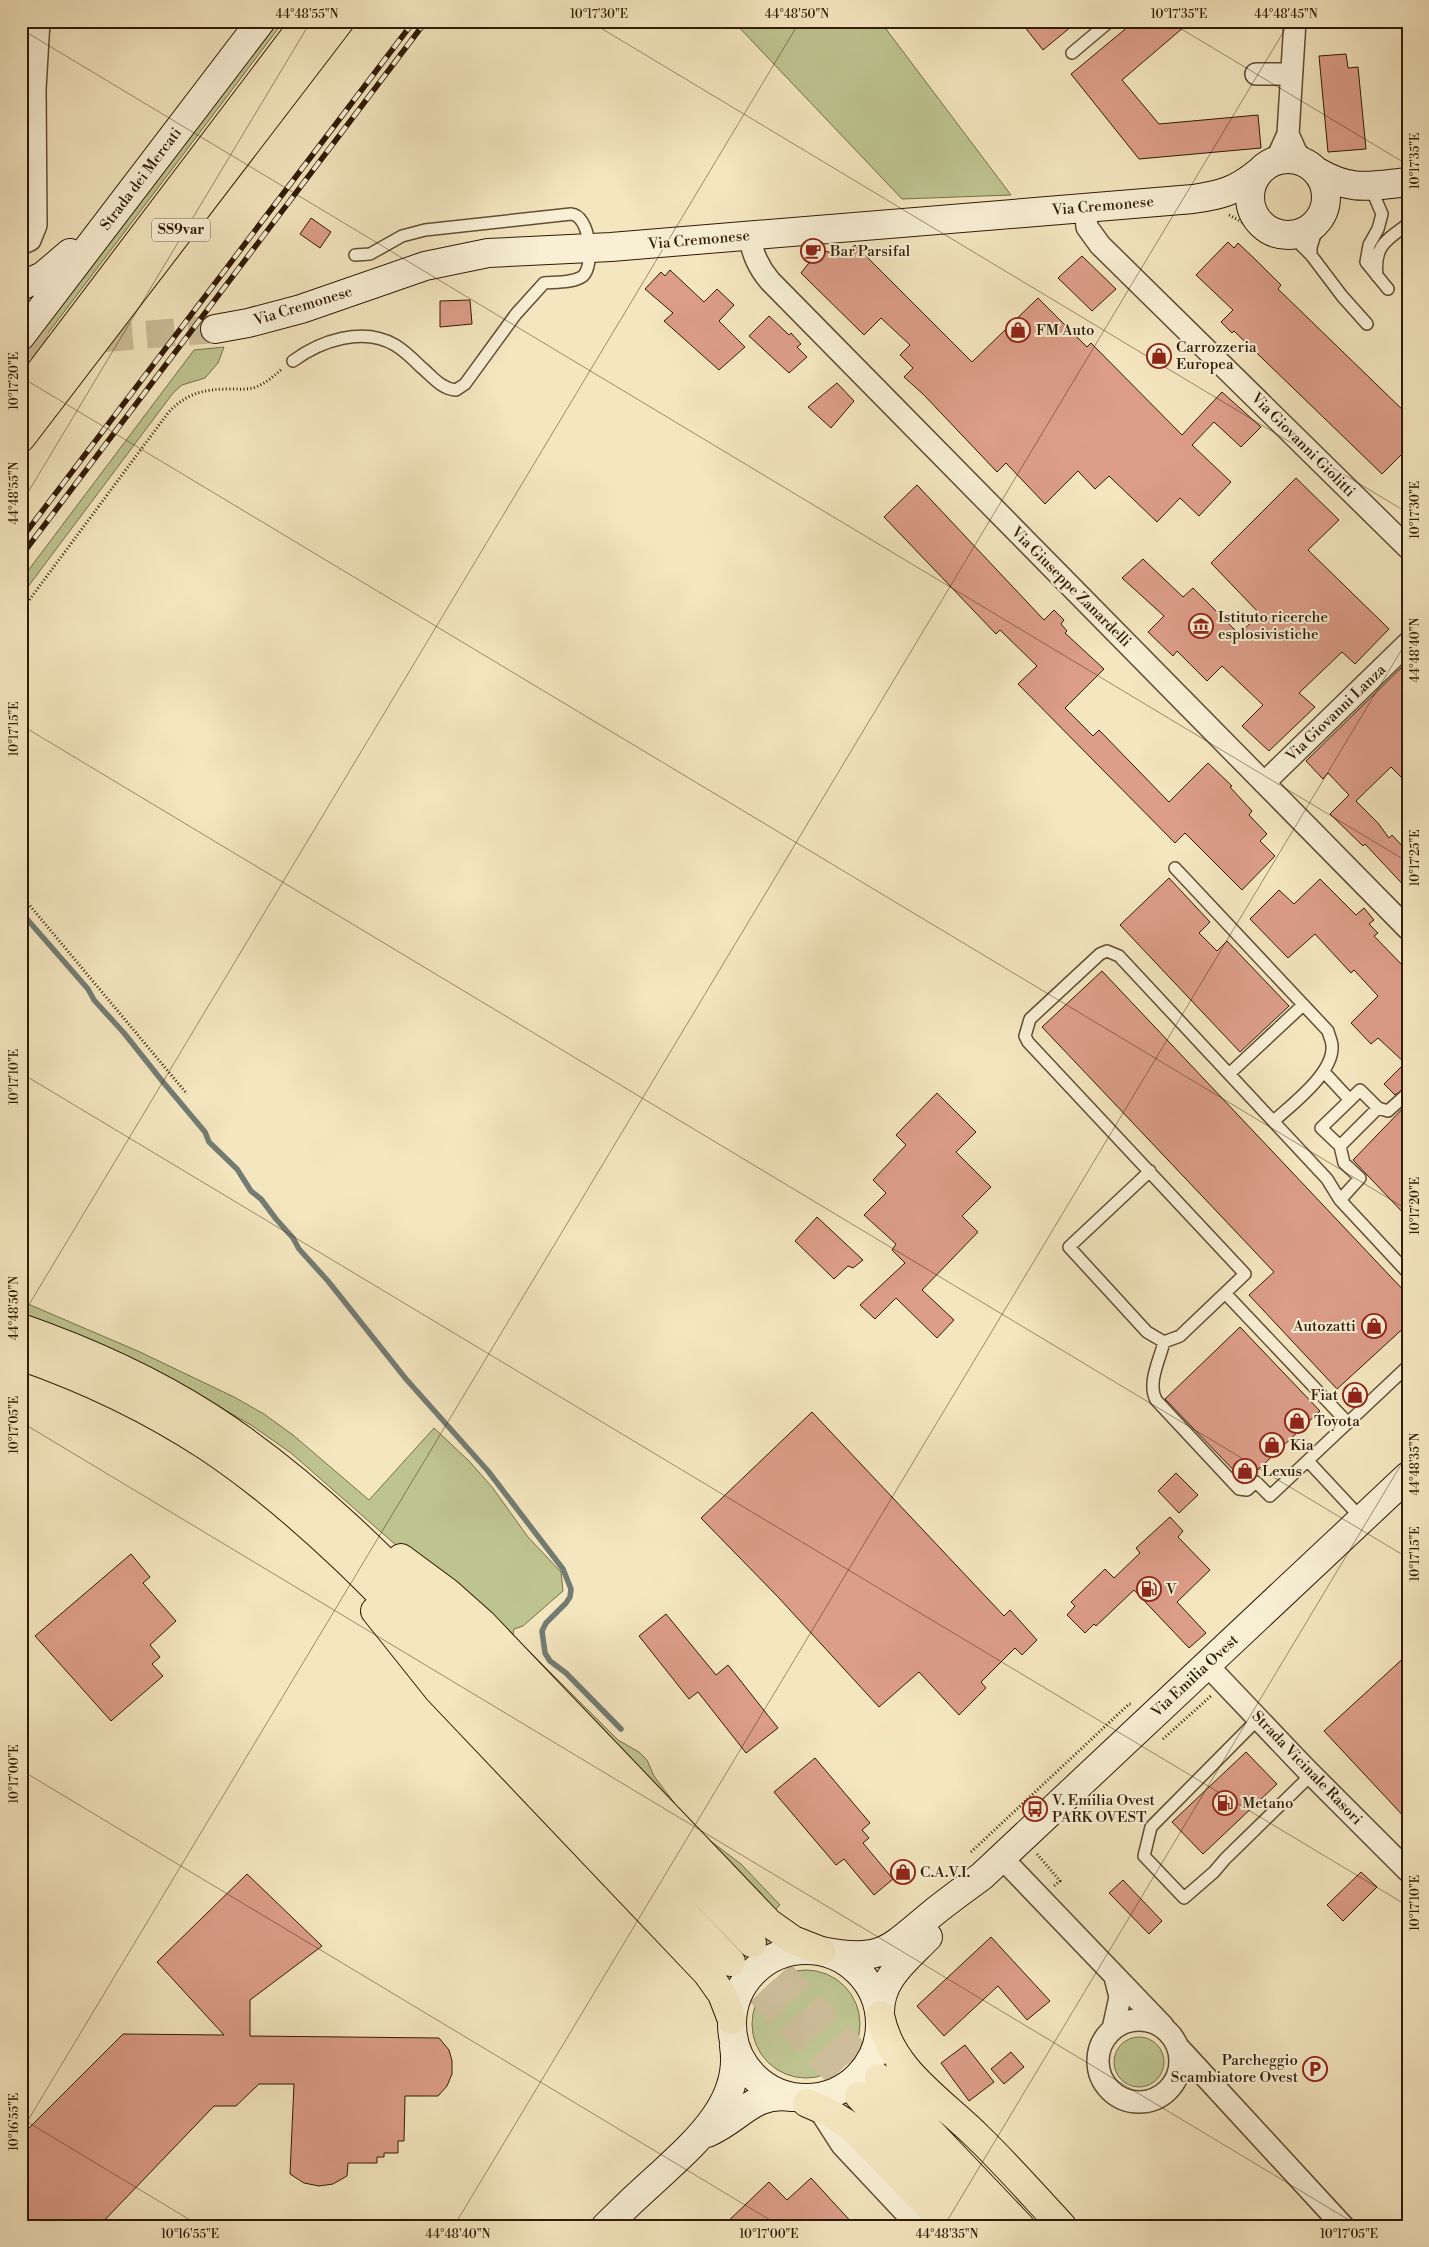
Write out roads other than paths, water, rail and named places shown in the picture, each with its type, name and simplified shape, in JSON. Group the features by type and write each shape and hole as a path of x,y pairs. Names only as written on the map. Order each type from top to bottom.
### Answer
{"highway":[{"name":"SS9var","path":"21,397 306,21"},
{"name":"SS9var","path":"21,438 340,21"},
{"path":"21,1328 116,1366 209,1417 253,1436 282,1456 383,1543 460,1603 501,1643 775,1929 793,1940 821,1951"},
{"path":"21,1356 87,1381 158,1417 235,1466 286,1507 328,1544 444,1660 732,1962"},
{"path":"158,1417 196,1445 277,1512 347,1578 438,1690 707,1973 722,1994 733,2031"},
{"path":"209,1417 284,1472 329,1509 365,1543 467,1645 752,1943"},
{"path":"880,2015 889,2042 905,2067 939,2103 980,2138 1062,2226"},
{"path":"879,2078 1020,2226"},
{"path":"859,2096 983,2226"},
{"path":"799,2100 830,2112 852,2126 948,2226"}],"main road":[{"name":"Strada dei Mercati","path":"21,286 50,272 76,246 247,21"},
{"name":"Strada dei Mercati","path":"21,336 261,21"},
{"path":"1276,232 1256,218 1250,207 1250,194 1252,182 1264,168 1281,159 1294,159 1333,180 1364,186 1408,182"},
{"path":"1311,167 1323,182 1326,194 1325,207 1320,218"},
{"name":"Via Cremonese","path":"216,329 277,316 424,266 458,258 510,251 589,249 1192,199 1221,195 1246,182 1264,168"},
{"path":"1192,199 1228,210 1276,232 1299,234 1311,228 1338,200 1364,186"},
{"name":"Via Emilia Ovest","path":"700,2138 731,2086 736,2066 733,2008 742,1987 752,1973 765,1962 792,1951 821,1951 859,1955 884,1951 900,1941 933,1912 974,1867 1002,1858 1216,1674 1362,1519 1408,1476"},
{"name":"Via Emilia Ovest","path":"606,2226 700,2138 721,2127 764,2098 773,2096 799,2100 826,2096 847,2086 856,2079 871,2060 876,2050 880,2026 880,1999 888,1979 943,1922 974,1867"},
{"name":"Via Emilia Ovest","path":"821,1951 842,1959 860,1973 873,1992 880,2015"},
{"name":"Via Emilia Ovest","path":"733,2031 738,2054 750,2074 768,2089 799,2100"}],"street":[{"path":"21,244 30,240 36,225 35,89 39,21"},
{"path":"1264,168 1279,154 1288,134 1290,74 1295,21"},
{"path":"1256,74 1290,74"},
{"path":"1288,134 1296,152 1311,167"},
{"name":"Via Giovanni Giolitti","path":"1084,208 1087,227 1100,245 1408,548"},
{"name":"Via Giuseppe Zanardelli","path":"749,236 759,267 770,281 1408,929"},
{"name":"Via Giovanni Lanza","path":"1264,784 1408,643"},
{"name":"Strada Vicinale Rasori","path":"1216,1674 1408,1871"},
{"path":"1002,1858 1173,2036 1179,2048 1344,2226"},
{"path":"1115,1977 1120,1997 1112,2029 1101,2046 1098,2066 1102,2080 1110,2091 1122,2098 1135,2102 1149,2101 1161,2096 1172,2087 1180,2068 1179,2048"},
{"path":"1112,2029 1124,2022 1138,2019 1151,2021 1163,2026"},
{"path":"799,2100 819,2111 842,2145 918,2226"}],"lane":[{"path":"1072,53 1110,21"},
{"path":"1364,186 1382,214 1378,229 1369,245 1366,262 1388,289"},
{"path":"293,361 310,350 336,340 368,337 393,344 444,387 456,390 465,384 516,314 544,283 572,280 584,275 588,267 589,249 582,219 578,215 572,214 425,230 402,236 370,254 355,255"},
{"path":"1311,255 1311,247 1320,218"},
{"path":"1377,276 1376,262 1378,250 1386,240 1408,224"},
{"path":"1276,232 1297,241 1311,255 1342,296 1367,324"},
{"path":"1175,868 1328,1031 1332,1046 1330,1061 1324,1072 1274,1121"},
{"path":"1164,1342 1180,1336 1245,1274 1028,1042 1025,1036 1030,1019 1100,954 1107,951 1113,952 1274,1121 1327,1179 1340,1200 1408,1273"},
{"path":"1229,1074 1303,1005"},
{"path":"1324,1072 1350,1100"},
{"path":"1340,1200 1360,1178 1344,1163 1340,1146 1321,1128 1360,1090 1378,1108 1388,1111 1408,1093"},
{"path":"1340,1146 1378,1108"},
{"path":"1150,1171 1069,1247 1147,1332 1164,1342"},
{"path":"1225,1293 1348,1423"},
{"path":"1164,1342 1152,1392 1156,1400 1239,1489 1247,1490 1256,1482 1270,1496 1408,1366"},
{"path":"1308,1460 1362,1519"},
{"path":"1258,1719 1151,1827 1144,1856 1184,1898 1214,1872 1312,1774"}],"waterway":[{"path":"21,909 26,918 88,989 94,1000 124,1033 205,1132 209,1142 237,1169 251,1191 261,1199 293,1238 299,1249 328,1281 406,1379 488,1471 563,1569 571,1589 570,1597 546,1623 542,1631 545,1653 550,1661 566,1673 621,1729"}],"tunnel":[{"path":"21,345 215,329"},
{"path":"752,1943 879,2078"},
{"path":"731,1962 859,2096"}],"railway":[{"path":"21,539 414,21"},
{"path":"21,556 426,21"}],"place":[{"name":"Bar Parsifal","path":"813,251"},
{"name":"FM Auto","path":"1018,330"},
{"name":"Carrozzeria Europea","path":"1159,356"},
{"name":"Istituto ricerche esplosivistiche","path":"1201,626"},
{"name":"Autozatti","path":"1374,1326"},
{"name":"Fiat","path":"1355,1395"},
{"name":"Toyota","path":"1297,1421"},
{"name":"Kia","path":"1272,1445"},
{"name":"Lexus","path":"1245,1471"},
{"name":"V","path":"1149,1589"},
{"name":"Metano","path":"1225,1803"},
{"name":"V. Emilia Ovest PARK OVEST","path":"1035,1809"},
{"name":"C.A.V.I.","path":"903,1872"},
{"name":"Parcheggio Scambiatore Ovest","path":"1315,2069"}]}
